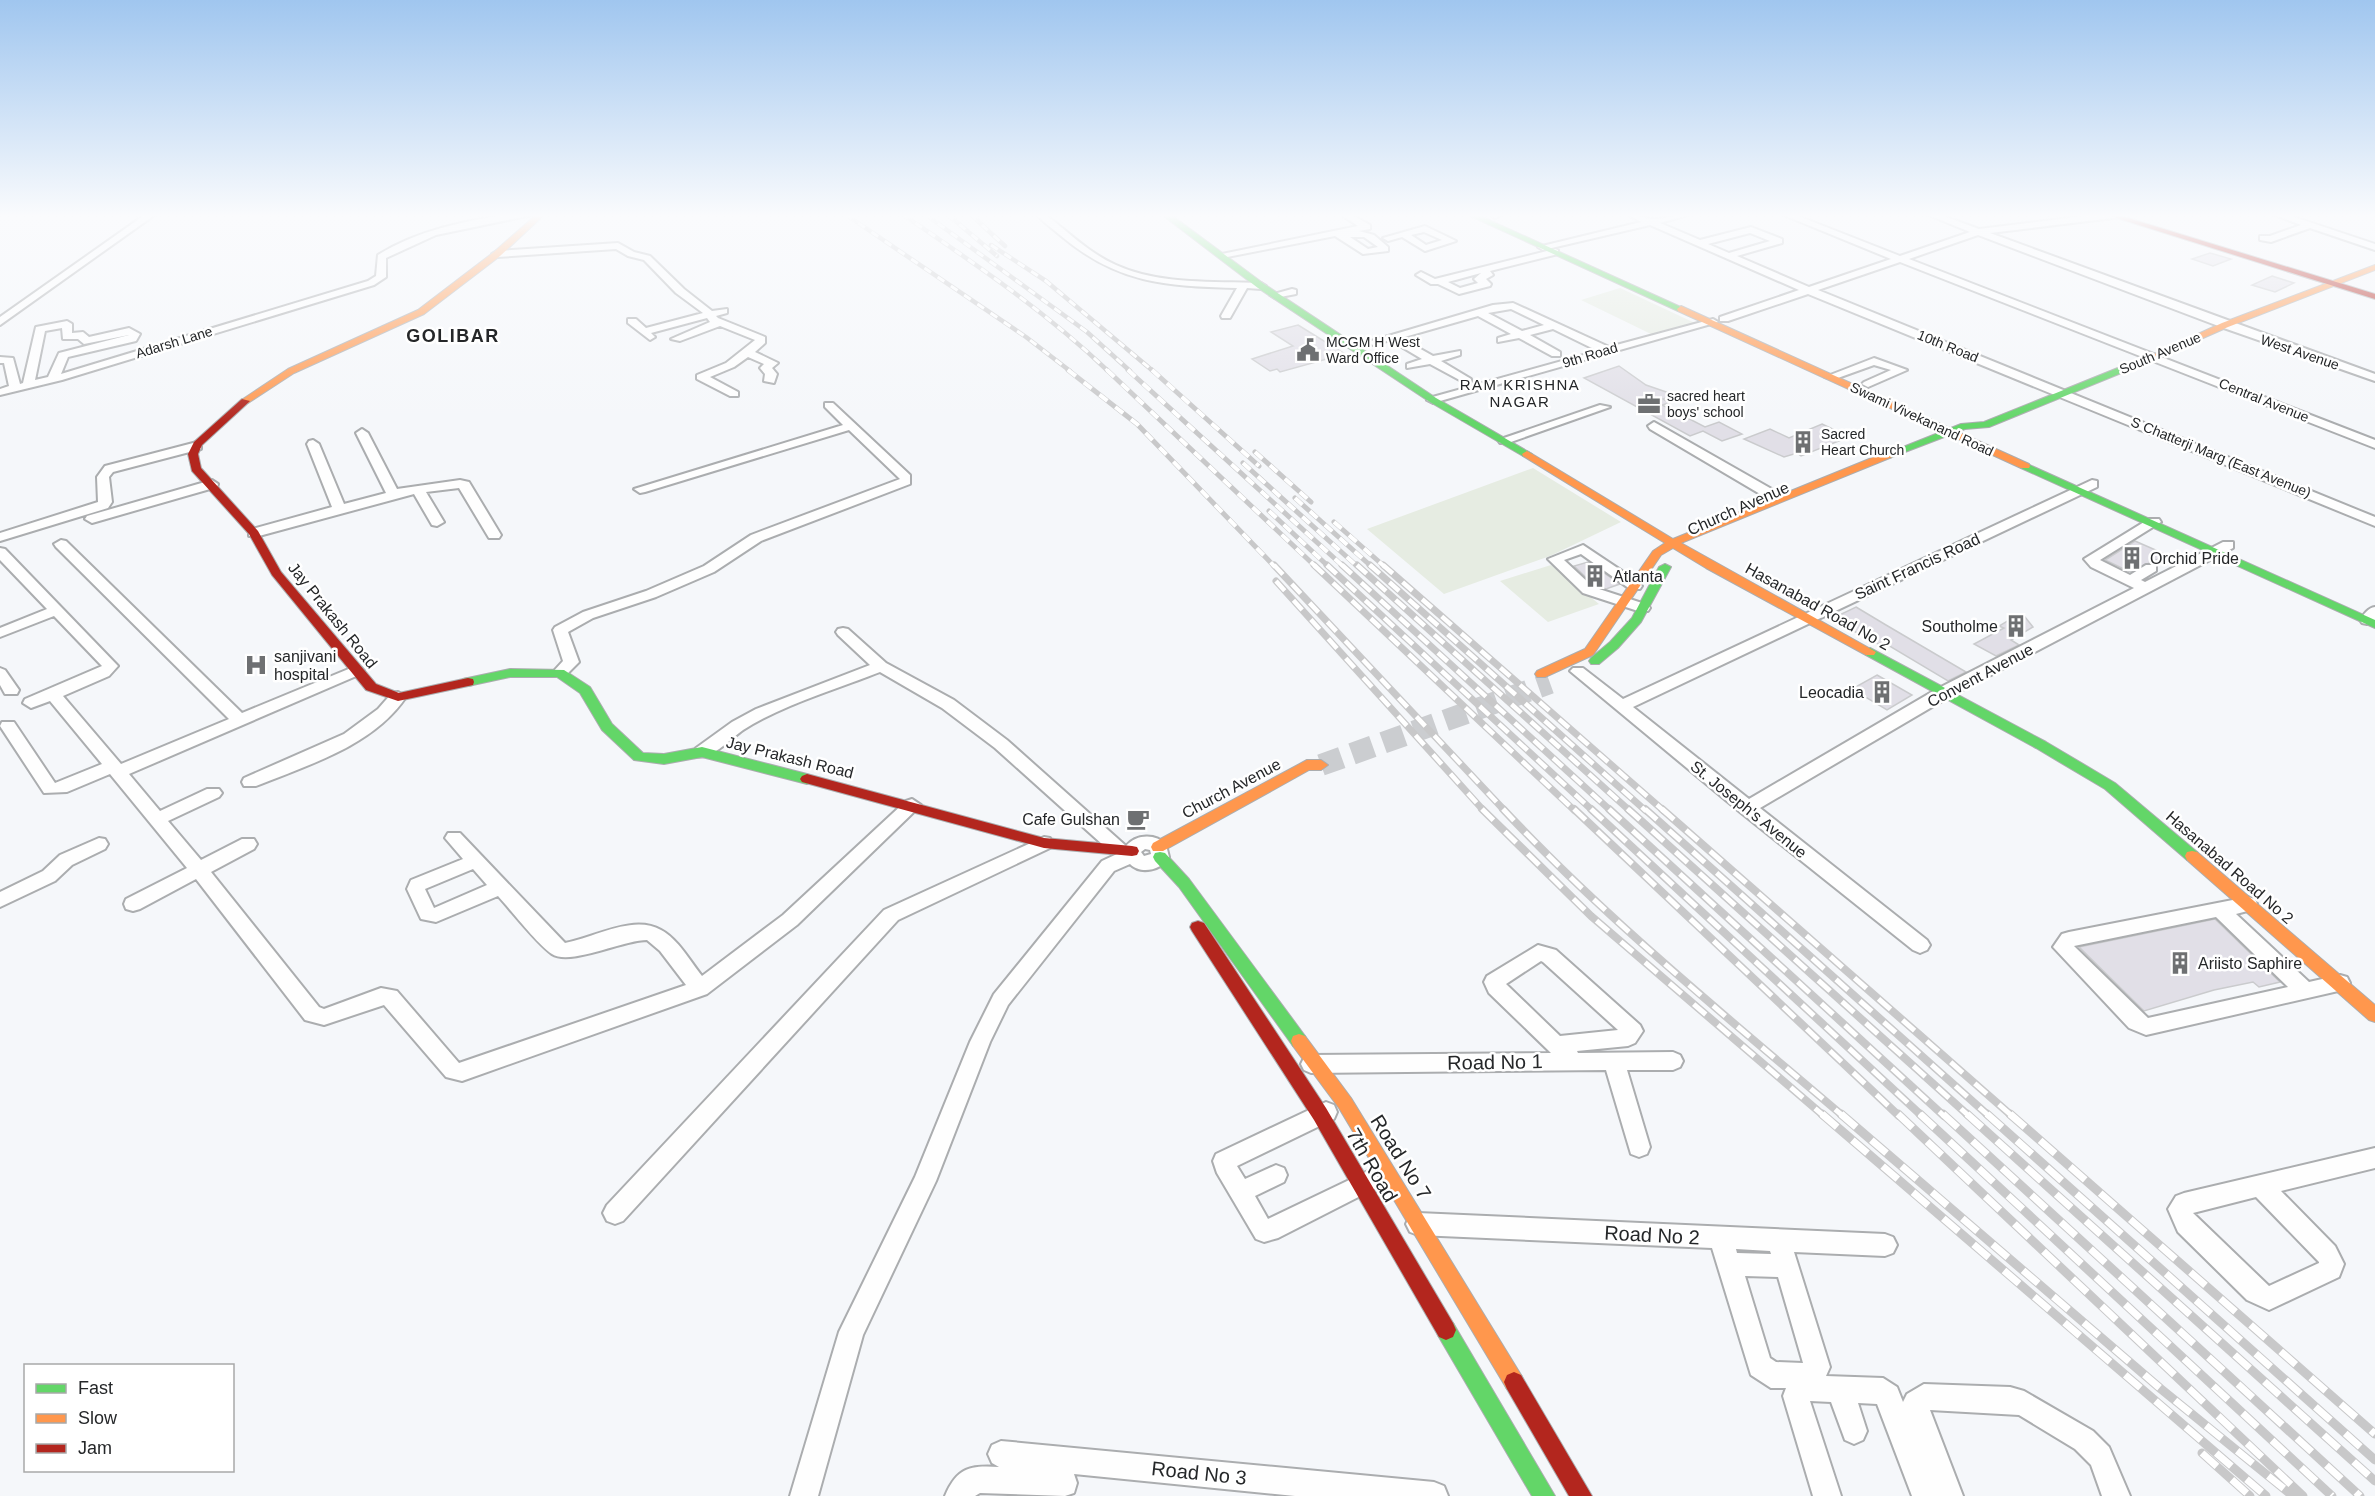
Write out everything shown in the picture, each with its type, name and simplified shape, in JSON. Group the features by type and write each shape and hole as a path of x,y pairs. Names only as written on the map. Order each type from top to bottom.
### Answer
{"street":[{"path":"0,310 37,284"},
{"path":"0,322 54,284"},
{"name":"Adarsh Lane","path":"0,392 53,379 368,284"},
{"path":"0,537 103,505 105,473 115,467 197,446 240,404 291,371 421,312 458,284"},
{"path":"673,284 718,323 761,339 760,343 730,365 700,378 734,394"},
{"path":"1227,284 1262,286"},
{"name":"Hasanabad Road No 2","path":"1259,284 1433,400 1504,440 1679,546 1806,618 2041,745 2110,786 2248,903 2375,1016"},
{"path":"1447,284 1461,291 1486,284"},
{"name":"Swami Vivekanand Road","path":"1631,284 1837,375 1950,433 1964,433"},
{"name":"10th Road","path":"1793,284 2067,394"},
{"name":"9th Road","path":"1433,400 1606,350 1719,321 1826,284"},
{"name":"Central Avenue","path":"1962,284 2375,444"},
{"name":"West Avenue","path":"2116,284 2375,378"},
{"name":"South Avenue","path":"1982,429 2225,325 2335,284"},
{"path":"2344,284 2375,297"},
{"path":"2349,284 2375,289"},
{"path":"1226,316 1244,285"},
{"path":"1275,295 1292,292"},
{"path":"1373,342 1479,312 1513,306 1606,350"},
{"path":"632,321 647,334 723,311"},
{"path":"1479,312 1556,354"},
{"path":"676,339 718,323"},
{"path":"28,385 40,329 67,324 67,337 83,335 84,341 131,331 135,334 132,339 63,355 53,379"},
{"path":"1502,340 1554,325"},
{"path":"1392,337 1467,381"},
{"path":"746,352 772,363 766,368 771,374 770,381"},
{"path":"1411,366 1456,353"},
{"path":"0,360 9,360 15,388"},
{"path":"1837,375 1874,361 1901,370 1869,384"},
{"name":"Swami Vivekanand Road","path":"1837,375 1869,384 1964,433 2373,616"},
{"name":"S Chatterji Marg (East Avenue)","path":"2067,394 2375,522"},
{"path":"250,782 336,745 384,715 398,697 510,673 560,674 572,662 560,630 588,615 651,594 709,568 756,538 906,481 906,478 829,405"},
{"path":"1504,440 1604,407"},
{"path":"640,489 851,426"},
{"path":"1654,426 1777,498"},
{"name":"Swami Vivekanand Road","path":"1982,429 2154,522 2223,548"},
{"name":"Church Avenue","path":"1625,601 1589,652 1546,679 1578,671 1600,657 1624,634 1643,608 1655,579 1679,546 1964,433 1982,429"},
{"path":"363,433 393,494"},
{"path":"1625,601 1657,554 1679,546 1777,498 1950,433"},
{"path":"313,444 339,509"},
{"name":"Jay Prakash Road","path":"197,446 193,454 196,469 254,533 276,573 371,687 398,697"},
{"path":"103,481 168,465"},
{"path":"32,703 104,673 110,666 1,552 212,484"},
{"path":"254,533 393,494 464,485 494,535"},
{"name":"Saint Francis Road","path":"1622,706 2087,487"},
{"path":"418,490 437,522"},
{"path":"2146,588 2096,564 2091,559 2154,522"},
{"path":"61,544 239,720"},
{"name":"Convent Avenue","path":"1746,808 1943,693 2223,548"},
{"path":"1635,586 1583,549 1556,559 1588,590 1643,608"},
{"path":"2130,581 2151,568"},
{"path":"0,633 57,610"},
{"path":"843,632 881,666 948,704 1142,853"},
{"path":"702,752 738,726 762,713 881,666"},
{"path":"8,726 51,789 61,788 239,720 356,670"},
{"name":"St. Joseph's Avenue","path":"1578,671 1746,808 1920,945"},
{"path":"0,673 11,690"},
{"name":"Jay Prakash Road","path":"560,674 585,690 607,726 639,757 664,759 702,752 912,806 1044,843 1142,853"},
{"path":"53,694 199,870 312,1014 324,1017 381,996 390,997 453,1071 470,1070 700,988 790,920 912,806"},
{"name":"Church Avenue","path":"1142,853 1314,763"},
{"path":"157,819 213,793"},
{"path":"454,838 559,949 566,951 630,934 649,932 660,940 700,988"},
{"path":"615,1213 891,915 1044,843"},
{"path":"0,900 50,876 66,860 99,844"},
{"path":"134,904 248,844"},
{"path":"804,1496 851,1332 925,1181 980,1042 996,1011 1033,958 1082,901 1108,866 1142,853"},
{"name":"7th Road","path":"1142,853 1171,887 1320,1114 1544,1496"},
{"name":"Road No 7","path":"1142,853 1184,883 1345,1103 1420,1224 1581,1496"},
{"path":"475,861 418,885 416,889 428,914 436,915 500,887"},
{"path":"2248,903 2069,939 2063,947 2136,1022 2146,1027 2340,983"},
{"path":"2219,909 2305,991"},
{"path":"1557,1045 1624,1038 1632,1035 1631,1028 1549,955 1538,953 1494,982 1496,987 1573,1061"},
{"path":"1624,1038 1648,1061"},
{"name":"Road No 1","path":"1288,1063 1673,1061"},
{"path":"1614,1062 1639,1147"},
{"path":"1345,1103 1224,1161 1225,1167 1260,1227 1264,1231 1270,1230 1388,1172"},
{"path":"2261,1185 2327,1254 2332,1264 2331,1269 2269,1298 2256,1292 2187,1224 2180,1209 2184,1204 2261,1185 2375,1158"},
{"path":"1240,1192 1276,1175"},
{"name":"Road No 2","path":"1385,1225 1420,1224 1884,1245"},
{"path":"1721,1238 1760,1366 1771,1375 1810,1376 1816,1367 1779,1240"},
{"path":"1729,1264 1786,1266"},
{"path":"1827,1496 1796,1396 1800,1388 1883,1391 1888,1396 1926,1496"},
{"path":"1840,1389 1854,1431"},
{"path":"1949,1496 1917,1409 1916,1402 1924,1396 2010,1400 2024,1404 2084,1440 2100,1456 2116,1492 2115,1496"},
{"name":"Road No 3","path":"1001,1454 1065,1480 1434,1496"},
{"path":"959,1496 963,1488 976,1479 1065,1480"}],"shaded area":[{"path":"1620,288 1697,324 1653,335 1581,300"},
{"path":"1533,468 1621,522 1550,556 1444,594 1367,529"},
{"path":"1551,565 1599,604 1548,622 1500,581"}],"building":[{"path":"2255,284 2292,284 2275,292 2252,285"},
{"name":"MCGM H West Ward Office","path":"1298,325 1345,354 1280,372 1277,369 1270,371 1252,359 1293,346 1271,332"},
{"name":"sacred heart boys' school","path":"1619,366 1646,385 1675,395 1663,399 1669,403 1662,405 1705,427 1719,422 1742,434 1722,441 1703,431 1690,436 1584,378"},
{"name":"Sacred Heart Church","path":"1822,424 1849,437 1801,456 1797,453 1784,457 1744,439 1770,429 1789,438"},
{"name":"Orchid Pride","path":"2135,541 2167,555 2130,572 2105,560"},
{"path":"1588,562 1620,584 1606,589 1594,585 1574,566"},
{"path":"1856,607 1966,672 1948,681 1883,642 1878,644 1831,619"},
{"path":"2014,617 2020,620 2025,617 2033,627 2011,640 2019,645 1996,656 1974,644 2004,628 1999,626"},
{"name":"Leocadia","path":"1877,675 1912,695 1887,710 1852,689"},
{"name":"Ariisto Saphire","path":"2215,919 2280,982 2259,987 2253,982 2214,990 2144,1011 2079,947"}],"tunnel":[{"path":"1321,765 1550,683"}],"railway":[{"path":"948,284 1026,337 1070,371"},
{"path":"1002,284 1059,328 1108,371"},
{"path":"1021,284 1087,332 1130,371"},
{"path":"1049,284 1153,371"},
{"path":"1068,370 1137,424 1275,567"},
{"path":"1107,370 1316,567"},
{"path":"1128,370 1344,567"},
{"path":"1152,370 1259,466"},
{"path":"1255,452 1311,502"},
{"path":"1243,463 1358,567"},
{"path":"1295,498 1372,567"},
{"path":"1269,511 1329,567"},
{"path":"1334,522 1385,567"},
{"path":"1274,565 1505,811"},
{"path":"1314,565 1575,811"},
{"path":"1327,565 1593,811"},
{"path":"1342,565 1611,811"},
{"path":"1357,565 1630,811"},
{"path":"1370,565 1646,811"},
{"path":"1383,565 1664,811"},
{"path":"1276,581 1484,811"},
{"path":"1503,809 1626,929 1843,1116"},
{"path":"1574,809 1899,1116"},
{"path":"1591,809 1922,1116"},
{"path":"1609,809 1944,1116"},
{"path":"1628,809 1969,1116"},
{"path":"1645,809 1989,1116"},
{"path":"1662,809 2012,1116"},
{"path":"1484,811 1591,916 1824,1116"},
{"path":"1822,1114 2266,1496"},
{"path":"1841,1114 2161,1389 2293,1496"},
{"path":"1898,1114 2303,1496"},
{"path":"1920,1114 2332,1496"},
{"path":"1943,1114 2360,1496"},
{"path":"1967,1114 2375,1481"},
{"path":"1987,1114 2375,1460"},
{"path":"2010,1114 2375,1434"},
{"path":"2202,1453 2250,1496"}],"traffic: fast":[{"path":"1258,284 1433,400 1527,454"},
{"path":"1625,284 1681,309"},
{"path":"1888,455 1964,426 1986,425 2150,358"},
{"path":"2025,466 2375,624"},
{"path":"1595,661 1614,645 1637,619 1665,567"},
{"path":"1870,652 2041,745 2110,786 2192,856"},
{"path":"468,682 510,673 560,673 585,690 607,727 639,757 664,759 702,752 807,779"},
{"path":"1160,857 1184,883 1299,1041"},
{"path":"1446,1330 1544,1496"}],"traffic: slow":[{"path":"245,401 291,371 421,312 458,284"},
{"path":"2150,358 2225,325 2332,284"},
{"path":"1681,309 2025,466"},
{"path":"1527,454 1710,566 1870,652"},
{"path":"1541,674 1589,652 1657,553 1674,542 1888,455"},
{"path":"1158,847 1307,765 1321,765"},
{"path":"2192,856 2375,1015"},
{"path":"1299,1041 1345,1103 1514,1382"}],"traffic: jam":[{"path":"2333,284 2375,297"},
{"path":"245,401 198,444 193,454 196,469 254,533 276,573 371,687 398,697 468,682"},
{"path":"807,779 1044,843 1132,851"},
{"path":"1198,927 1320,1114 1446,1330"},
{"path":"1514,1382 1581,1496"}],"place":[{"name":"MCGM H West Ward Office","path":"1308,350"},
{"name":"sacred heart boys' school","path":"1649,404"},
{"name":"Sacred Heart Church","path":"1803,442"},
{"name":"Orchid Pride","path":"2132,558"},
{"name":"Atlanta","path":"1595,576"},
{"name":"Southolme","path":"2016,626"},
{"name":"sanjivani hospital","path":"256,665"},
{"name":"Leocadia","path":"1882,692"},
{"name":"Cafe Gulshan","path":"1138,819"},
{"name":"Ariisto Saphire","path":"2180,963"}],"district":[{"name":"GOLIBAR","path":"453,336"},
{"name":"RAM KRISHNA NAGAR","path":"1520,394"}]}
